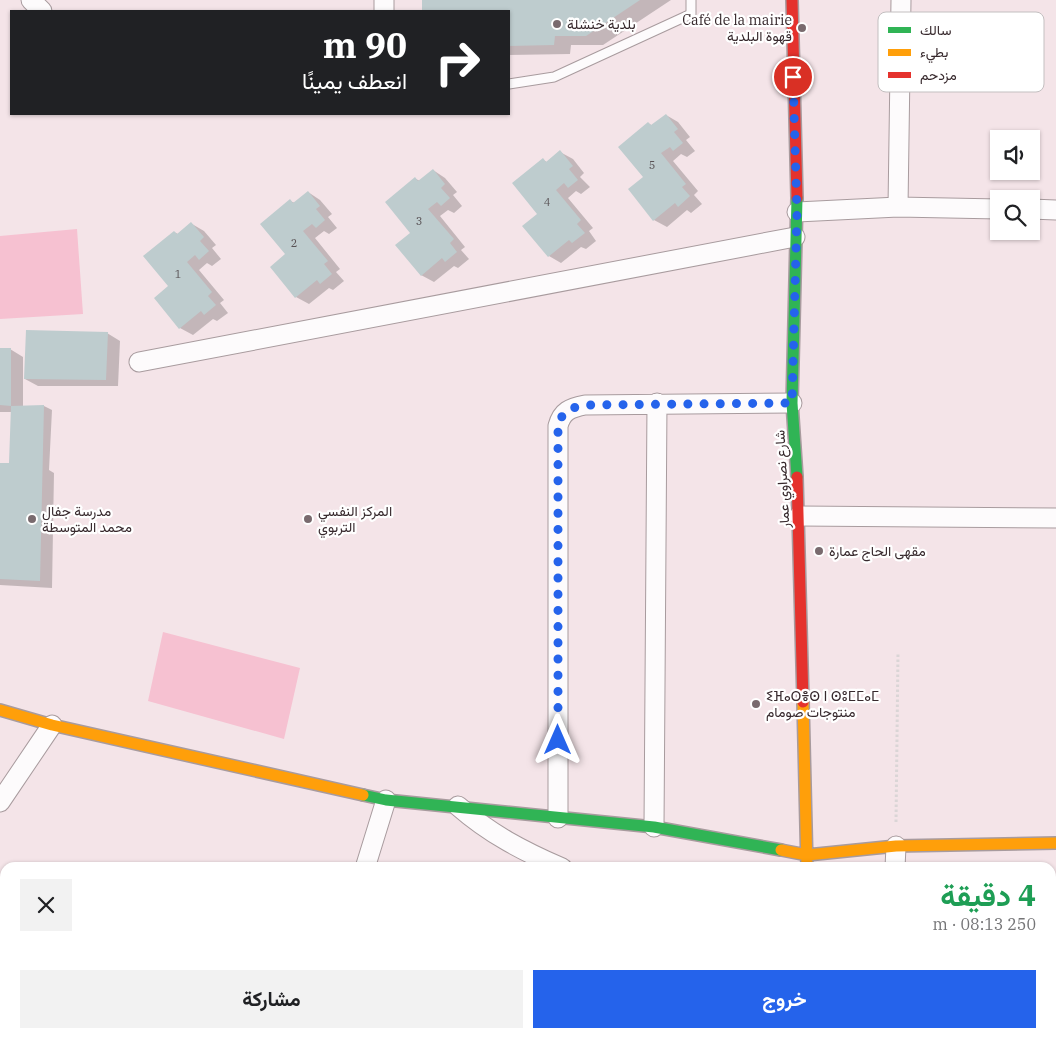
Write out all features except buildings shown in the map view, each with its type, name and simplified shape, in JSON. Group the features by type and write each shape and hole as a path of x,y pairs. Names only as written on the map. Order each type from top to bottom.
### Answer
{"street":[{"path":"32,0 41,10"},
{"name":"شارع نصراوي عمار","path":"792,0 797,212 792,403 799,516 808,862"},
{"path":"898,207 900,92"},
{"path":"797,212 898,207 990,209"},
{"path":"1040,209 1056,210"},
{"path":"139,362 795,237"},
{"path":"558,818 558,426 565,411 578,406 657,403 792,403"},
{"path":"654,827 657,403"},
{"path":"799,516 1056,518"},
{"path":"0,710 52,725 386,800 654,827 807,855 896,846 1056,843"},
{"path":"0,802 52,725"},
{"path":"367,862 386,800"},
{"path":"458,806 478,824 501,839 548,862"},
{"path":"896,846 896,862"}],"lane":[{"path":"510,84 554,76 662,29 691,14 691,0"}],"path":[{"path":"896,846 898,652"}],"shaded area":[{"path":"77,229 83,314 0,319 0,236"},
{"path":"163,632 300,668 284,739 148,701"}],"traffic: fast":[{"path":"797,198 792,403 797,477"},
{"path":"363,795 386,800 654,827 781,850"}],"traffic: slow":[{"path":"803,702 807,862"},
{"path":"0,710 52,725 363,795"},
{"path":"781,850 807,855 896,846 1056,843"}],"traffic: jam":[{"path":"792,0 797,198"},
{"path":"797,477 803,702"}],"place":[{"name":"بلدية خنشلة","path":"557,24"},
{"name":"Café de la mairie قهوة البلدية","path":"802,28"},
{"name":"مدرسة جفال محمد المتوسطة","path":"32,519"},
{"name":"المركز النفسي التربوي","path":"308,519"},
{"name":"مقهى الحاج عمارة","path":"819,551"},
{"name":"ⵉⴼⴰⵔⴻⵙ ⵏ ⵙⵓⵎⵎⴰⵎ منتوجات صومام","path":"756,704"}],"route":[{"path":"558,740 558,426 560,418 565,411 585,405 792,403 797,212 793,77"}]}
